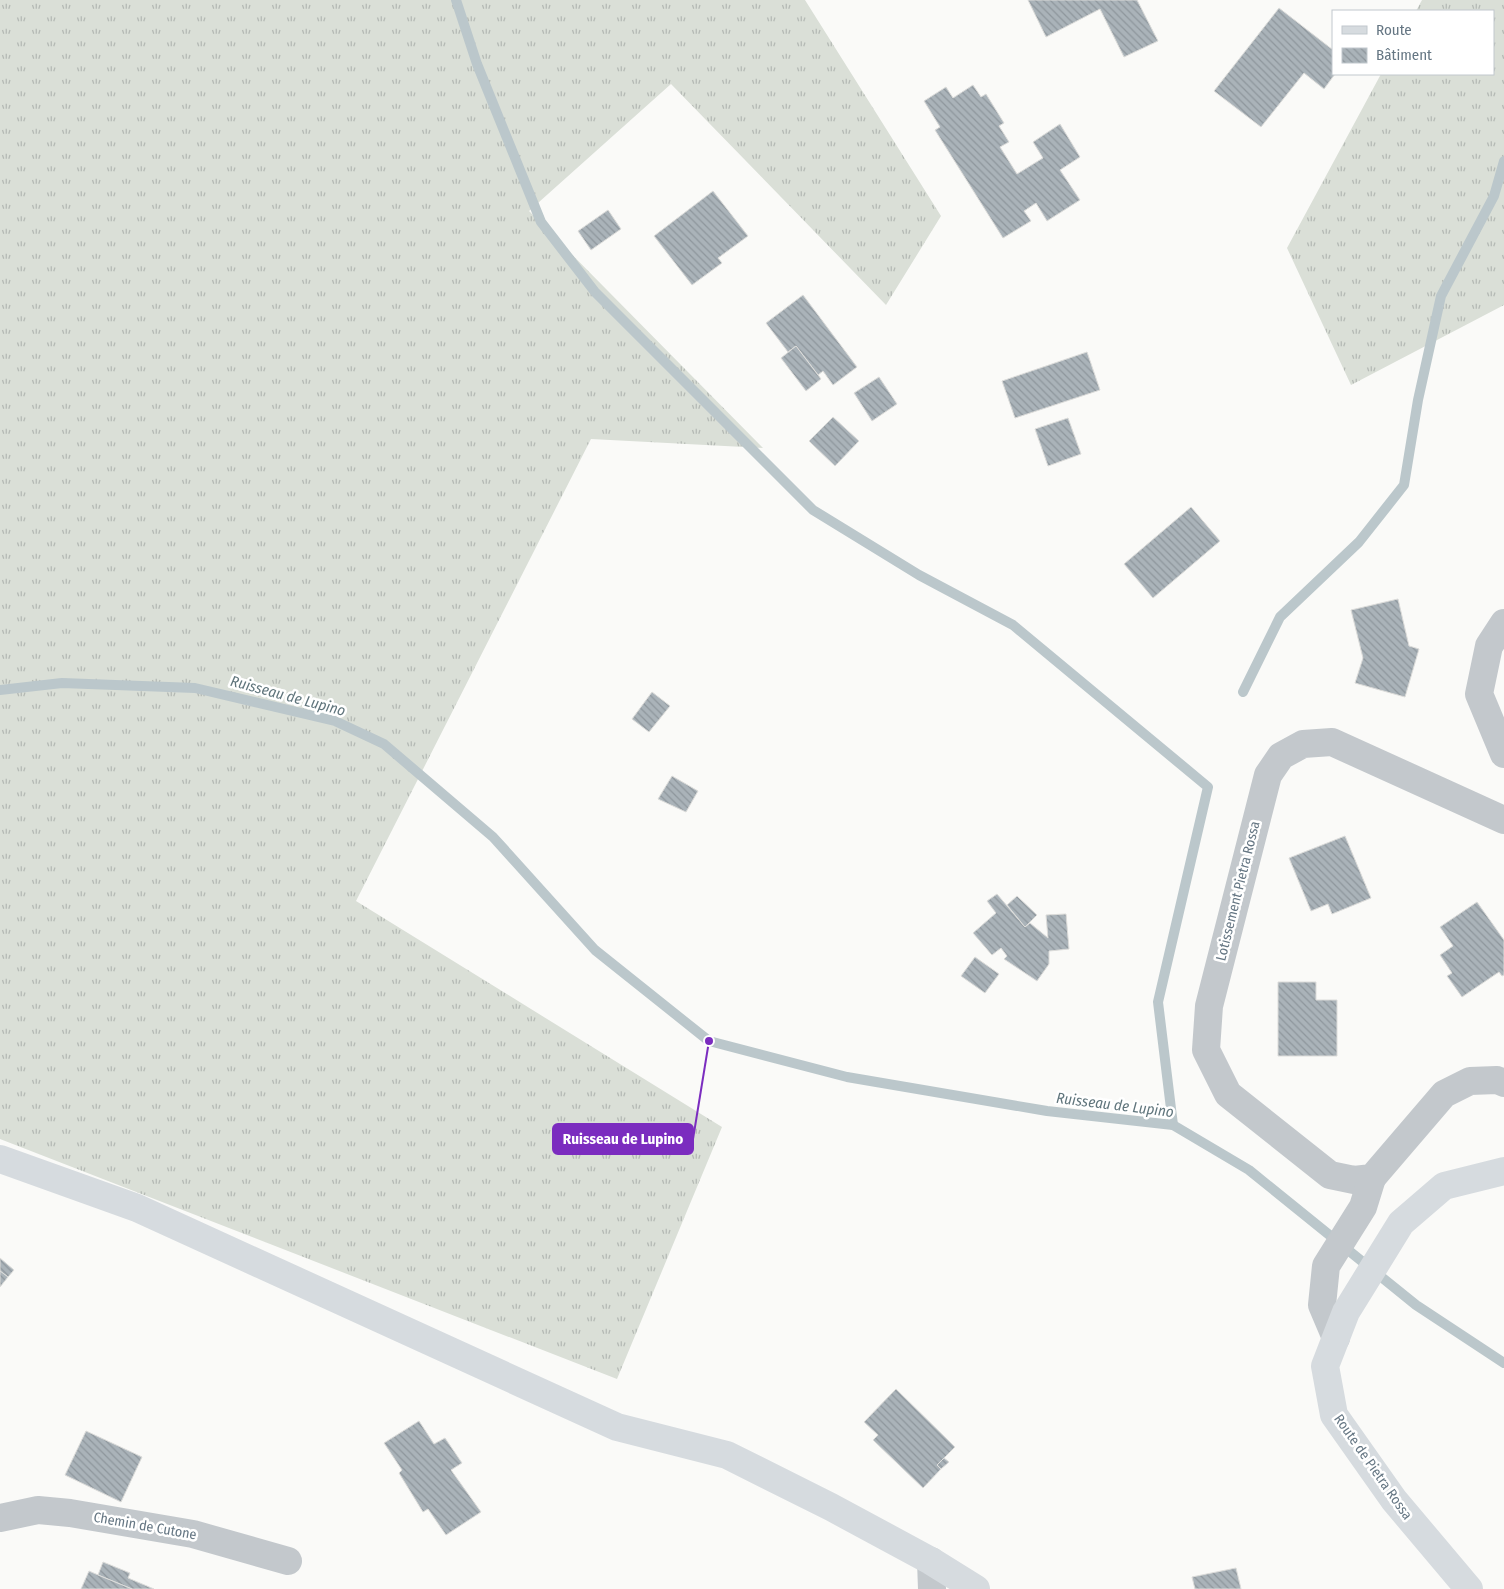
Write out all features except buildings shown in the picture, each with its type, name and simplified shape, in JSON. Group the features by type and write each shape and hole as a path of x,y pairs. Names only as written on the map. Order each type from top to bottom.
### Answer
{"main road":[{"path":"0,1159 137,1208 617,1426 727,1455 831,1507 931,1561 976,1589"},
{"name":"Route de Pietra Rossa","path":"1468,1589 1394,1500 1334,1415 1325,1366 1346,1312 1400,1224 1444,1186 1504,1171"}],"street":[{"path":"1504,623 1489,646 1479,694 1504,754"},
{"name":"Lotissement Pietra Rossa","path":"1372,1178 1354,1180 1330,1176 1228,1094 1206,1050 1209,1006 1268,775 1281,756 1303,744 1332,742 1504,820"},
{"path":"1336,1338 1322,1305 1326,1266 1363,1207 1372,1178 1444,1094 1470,1081 1497,1080 1504,1083"},
{"name":"Chemin de Cutone","path":"0,1518 38,1510 70,1513 193,1534 288,1561"},
{"path":"931,1561 932,1589"}],"green space":[{"path":"0,0 805,0 941,216 886,305 671,84 529,211 763,448 591,439 356,901 722,1127 617,1379 0,1139"},
{"path":"1422,0 1504,0 1504,305 1351,385 1287,248 1380,75 1494,75 1494,10 1417,10"}],"waterway":[{"path":"456,0 477,64 541,222 595,292 813,510 919,575 1013,625 1208,787 1158,1002 1173,1125"},
{"path":"1243,692 1280,617 1359,542 1404,485 1418,400 1441,296 1494,196 1504,161"},
{"name":"Ruisseau de Lupino","path":"0,690 62,683 195,688 335,721 384,744 493,837 595,950 709,1041 847,1077 1047,1111 1173,1125 1249,1170 1416,1305 1504,1363"}],"place":[{"name":"Ruisseau de Lupino","path":"709,1041"}]}
